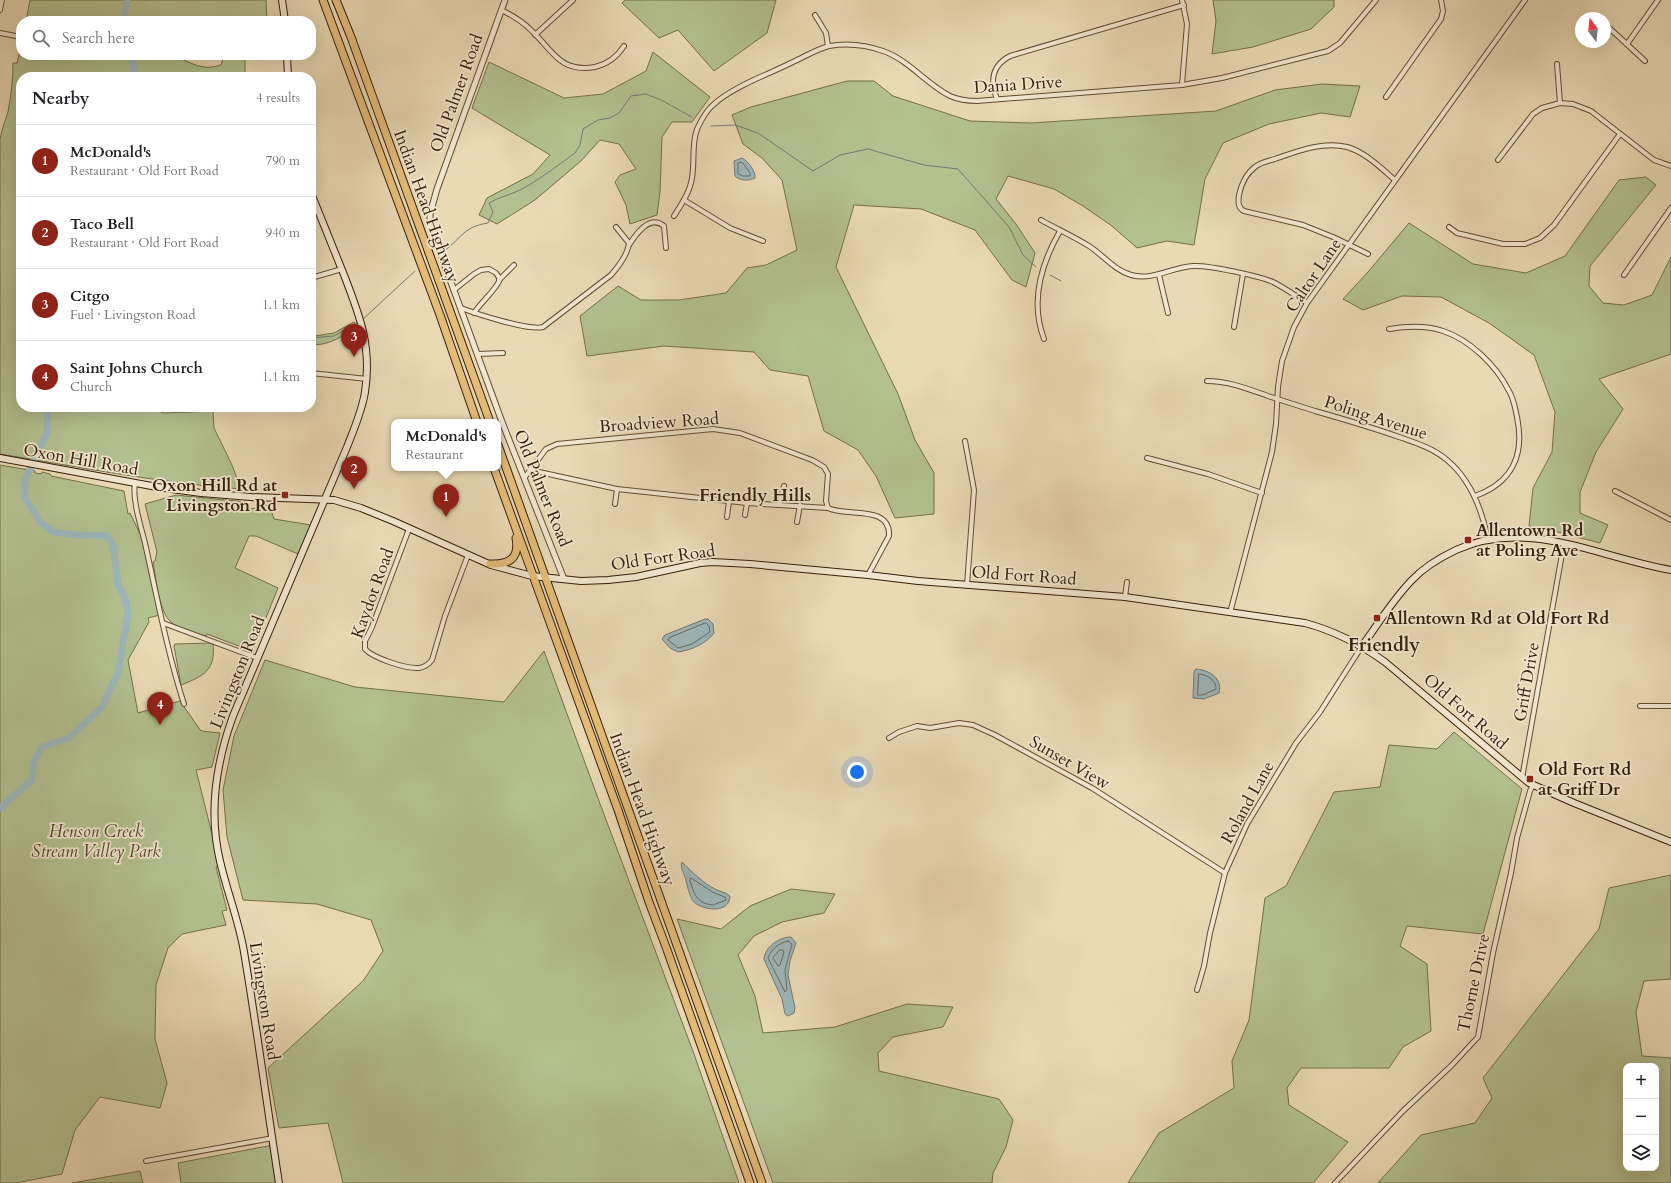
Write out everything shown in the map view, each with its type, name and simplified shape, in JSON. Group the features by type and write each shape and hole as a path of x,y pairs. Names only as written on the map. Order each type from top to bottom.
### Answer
{"highway":[{"name":"Indian Head Highway","path":"323,0 440,315 476,419"},
{"name":"Indian Head Highway","path":"336,0 351,37 489,419"},
{"name":"Indian Head Highway","path":"501,453 762,1183"},
{"name":"Indian Head Highway","path":"495,471 618,810 649,902 750,1183"},
{"path":"490,564 500,564 509,561 516,553 517,541 512,520"}],"main road":[{"path":"282,0 284,16"},
{"path":"287,60 288,72"},
{"name":"Livingston Road","path":"280,1183 242,944 220,860 214,818 214,795 220,757 233,716 325,499 360,413 365,393 367,379 367,350 360,316 316,205"},
{"name":"Oxon Hill Road","path":"0,458 135,483 201,493 251,497 325,499"},
{"name":"Old Fort Road","path":"325,499 334,500 361,508 490,564 532,576 545,578 581,581 636,577 692,564 712,562 966,585 1125,597 1312,625 1338,634 1362,646 1406,678 1522,778 1533,785 1574,804 1671,842"},
{"path":"1362,646 1398,596 1421,571 1451,552 1488,540 1498,538 1526,537 1564,543 1671,570"}],"street":[{"path":"0,10 2,0"},
{"name":"Old Palmer Road","path":"501,419 433,233 430,221 431,205 505,0"},
{"path":"535,35 573,0"},
{"path":"1182,0 1187,24 1182,85"},
{"name":"Dania Drive","path":"674,216 684,200 692,180 698,126 705,114 713,105 747,84 828,46 849,45 870,47 896,56 950,96 964,100 977,101 1182,85 1222,78 1328,51 1340,43 1376,0"},
{"path":"1386,97 1441,20 1443,11 1440,0"},
{"name":"Caltor Lane","path":"1230,613 1262,493 1274,440 1276,398 1279,375 1286,348 1294,327 1307,303 1525,0"},
{"path":"1627,44 1658,0"},
{"path":"996,99 993,76 998,64 1010,56 1184,5"},
{"path":"501,10 520,22 558,59 569,65 580,68 599,66 614,59 624,46"},
{"path":"815,15 826,33 828,46"},
{"path":"1611,29 1645,61"},
{"path":"0,33 16,36"},
{"path":"1557,64 1560,103"},
{"path":"1498,160 1521,127 1533,114 1542,108 1560,103 1573,104 1587,108 1654,160 1671,166"},
{"path":"1449,227 1457,233 1503,244 1525,244 1540,238 1554,226 1620,134"},
{"path":"1368,254 1303,225 1240,209 1238,199 1243,182 1252,169 1257,165 1308,148 1332,145 1356,150 1395,180"},
{"path":"684,200 730,228 763,241"},
{"path":"1624,275 1671,208"},
{"path":"1041,220 1090,247 1112,265 1127,273 1138,276 1159,275 1194,266 1243,274 1274,282 1307,303"},
{"path":"461,308 474,313 531,328 544,327 611,275 621,261 628,246 640,229 646,225 657,223 664,226 666,248"},
{"path":"616,227 625,236 628,246"},
{"path":"1044,339 1038,312 1039,287 1046,258 1060,231"},
{"path":"474,313 497,285 499,280 514,265"},
{"path":"316,276 342,268"},
{"path":"454,290 474,274 485,269 489,269 496,273 499,276 499,280"},
{"path":"1234,327 1243,274"},
{"path":"1159,275 1168,313"},
{"path":"1389,329 1412,326 1426,327 1453,335 1472,347 1482,357 1499,375 1509,391 1513,400 1519,430 1520,439 1517,454 1512,469 1504,480 1491,489 1475,496"},
{"path":"478,354 503,353"},
{"path":"316,374 367,379"},
{"name":"Poling Avenue","path":"1207,380 1226,382 1363,425 1432,449 1454,466 1466,481 1475,496 1484,520 1488,540"},
{"name":"Old Palmer Road","path":"501,419 564,579"},
{"name":"Broadview Road","path":"525,477 546,449 557,444 699,430 725,430 740,433 812,460 824,467 828,474 826,501 828,508"},
{"path":"964,441 974,490 966,585"},
{"path":"1147,458 1208,474 1262,493"},
{"path":"530,470 617,489 747,503 828,508 837,511 870,515 880,518 888,525 889,536 868,575"},
{"path":"135,483 134,488 138,510 163,623 184,704"},
{"path":"779,505 784,486"},
{"path":"615,504 617,489"},
{"path":"1615,491 1671,520"},
{"path":"727,517 729,501"},
{"path":"745,515 747,503"},
{"path":"797,522 800,506"},
{"name":"Kaydot Road","path":"409,529 372,627 364,642 365,649 373,655 407,668 419,668 427,665 432,660 445,616 468,555"},
{"name":"Griff Drive","path":"1522,778 1564,543"},
{"path":"1125,597 1126,582"},
{"path":"163,623 257,658"},
{"name":"Roland Lane","path":"1197,990 1204,966 1224,873 1247,824 1296,743 1320,712 1362,646"},
{"path":"1640,706 1671,706"},
{"name":"Sunset View","path":"889,738 899,732 917,726 930,728 959,723 976,727 1016,746 1092,788 1224,873"},
{"name":"Thorne Drive","path":"1335,1183 1403,1111 1452,1065 1478,1037 1493,953 1511,873 1517,838 1533,785"},
{"path":"146,1161 273,1138"}],"green space":[{"path":"30,0 266,0 267,16 27,16"},
{"path":"625,0 776,0 767,33 714,71 678,30 659,38 622,3"},
{"path":"1213,0 1334,0 1334,7 1311,29 1253,47 1212,54 1216,21"},
{"path":"653,52 710,97 692,122 672,122 662,137 660,192 657,215 630,224 626,205 615,182 620,175 636,169 619,144 600,140 581,161 535,200 497,224 479,215 487,198 533,174 550,155 472,108 489,62 564,98 603,94 646,71"},
{"path":"18,60 184,60 197,65 211,67 221,65 222,60 245,60 245,72 16,72 16,412 213,412 214,428 232,465 241,489 150,479 0,454 0,139 8,112 13,63 17,63"},
{"path":"847,81 874,81 893,96 970,121 1031,123 1216,111 1275,90 1322,84 1360,86 1350,117 1321,113 1269,124 1223,143 1205,179 1194,245 1167,241 1137,248 1112,226 1083,206 1054,189 1008,176 996,199 1016,224 1035,253 1026,287 1012,280 975,230 921,209 854,205 836,267 898,394 915,440 934,473 934,514 895,518 876,476 858,450 824,431 808,376 770,370 754,352 664,346 587,356 580,316 618,286 641,300 679,300 726,293 747,268 766,265 797,250 782,180 762,158 743,144 732,115 751,107"},
{"path":"1646,177 1656,185 1590,266 1589,286 1603,303 1624,305 1652,295 1671,257 1671,354 1599,379 1623,409 1596,452 1580,492 1580,513 1608,525 1600,543 1529,526 1533,488 1552,452 1555,412 1534,355 1489,323 1441,297 1402,296 1363,310 1343,299 1409,223 1473,264 1526,273 1565,256 1619,180"},
{"path":"354,322 356,328 329,342 316,345 316,336 334,333"},
{"name":"Henson Creek Stream Valley Park","path":"0,465 35,471 35,473 41,474 42,472 50,474 51,476 124,491 128,514 130,513 141,536 160,615 148,618 149,622 128,660 138,713 180,701 201,731 220,733 212,767 196,770 220,866 216,867 227,910 222,911 226,925 182,934 168,948 156,985 155,1039 167,1083 160,1108 100,1097 75,1130 62,1174 16,1183 0,1183"},
{"path":"176,495 246,502 246,510 269,505 274,519 311,525 298,554 256,536 249,536 235,568 278,588 253,650 249,650 207,634 206,636 183,629 171,622 164,611 153,562 155,561 157,552 145,504"},
{"path":"213,643 212,660 207,671 181,685 174,646 175,644"},
{"path":"544,651 694,1054 739,1183 343,1183 328,1123 279,1128 268,1068 363,981 383,951 371,920 317,904 243,900 227,837 223,790 234,736 265,660 355,687 504,702"},
{"path":"1454,732 1522,789 1483,934 1407,926 1400,946 1427,964 1431,1031 1403,1047 1389,1068 1301,1068 1287,1088 1289,1105 1348,1142 1313,1183 1128,1183 1159,1133 1234,1088 1232,1061 1249,1020 1265,898 1286,886 1334,792 1380,787 1389,745 1437,749"},
{"path":"1671,875 1671,979 1644,981 1636,1012 1642,1056 1671,1058 1671,1183 1378,1183 1421,1135 1475,1123 1492,1098 1483,1078 1599,929 1609,888"},
{"path":"791,889 835,894 824,913 782,922 754,936 738,955 755,996 763,1033 835,1027 907,1004 953,1007 943,1027 893,1037 878,1053 879,1071 999,1099 1013,1120 1006,1147 993,1173 992,1183 773,1183 677,919 721,929 750,906"},
{"path":"273,1145 279,1183 181,1183 178,1163"},
{"path":"140,1171 143,1183 72,1183"}],"water":[{"path":"742,158 751,167 755,178 744,180 735,176 734,161"},
{"path":"708,619 713,624 714,633 711,637 698,646 678,652 670,648 662,639 665,635"},
{"path":"1196,669 1206,671 1217,679 1220,688 1219,693 1204,699 1193,698 1194,671"},
{"path":"682,862 706,884 730,896 729,902 721,908 709,909 693,901 682,870"},
{"path":"786,937 791,937 796,943 790,961 788,975 795,1008 794,1013 788,1016 785,1014 782,999 764,959 767,950 773,944"}],"waterway":[{"path":"124,16 127,0"},
{"path":"132,60 134,72"},
{"path":"444,251 468,230 488,223 493,212 489,203 527,186 575,153 580,145 583,129 598,120 610,118 619,113 631,96 646,94 661,100 692,117"},
{"path":"711,126 735,125 758,133 813,171 840,155 868,149 924,165 958,169 1009,227 1023,255 1036,267"},
{"path":"362,320 415,271"},
{"path":"1050,275 1061,281"},
{"path":"316,338 334,336 358,322"},
{"path":"0,808 32,780 34,761 42,747 69,738 102,707 118,673 128,614 125,598 118,585 113,544 107,536 76,535 53,532 40,522 25,498 25,480 47,433 46,412"}],"place":[{"name":"Citgo","path":"354,357"},
{"name":"Taco Bell","path":"354,489"},
{"name":"Oxon Hill Rd at Livingston Rd","path":"285,495"},
{"name":"McDonald's","path":"446,517"},
{"name":"Allentown Rd at Poling Ave","path":"1468,540"},
{"name":"Allentown Rd at Old Fort Rd","path":"1377,618"},
{"name":"Saint Johns Church","path":"160,725"},
{"name":"Old Fort Rd at Griff Dr","path":"1530,779"}],"district":[{"name":"Friendly Hills","path":"755,495"},
{"name":"Friendly","path":"1384,644"}]}
